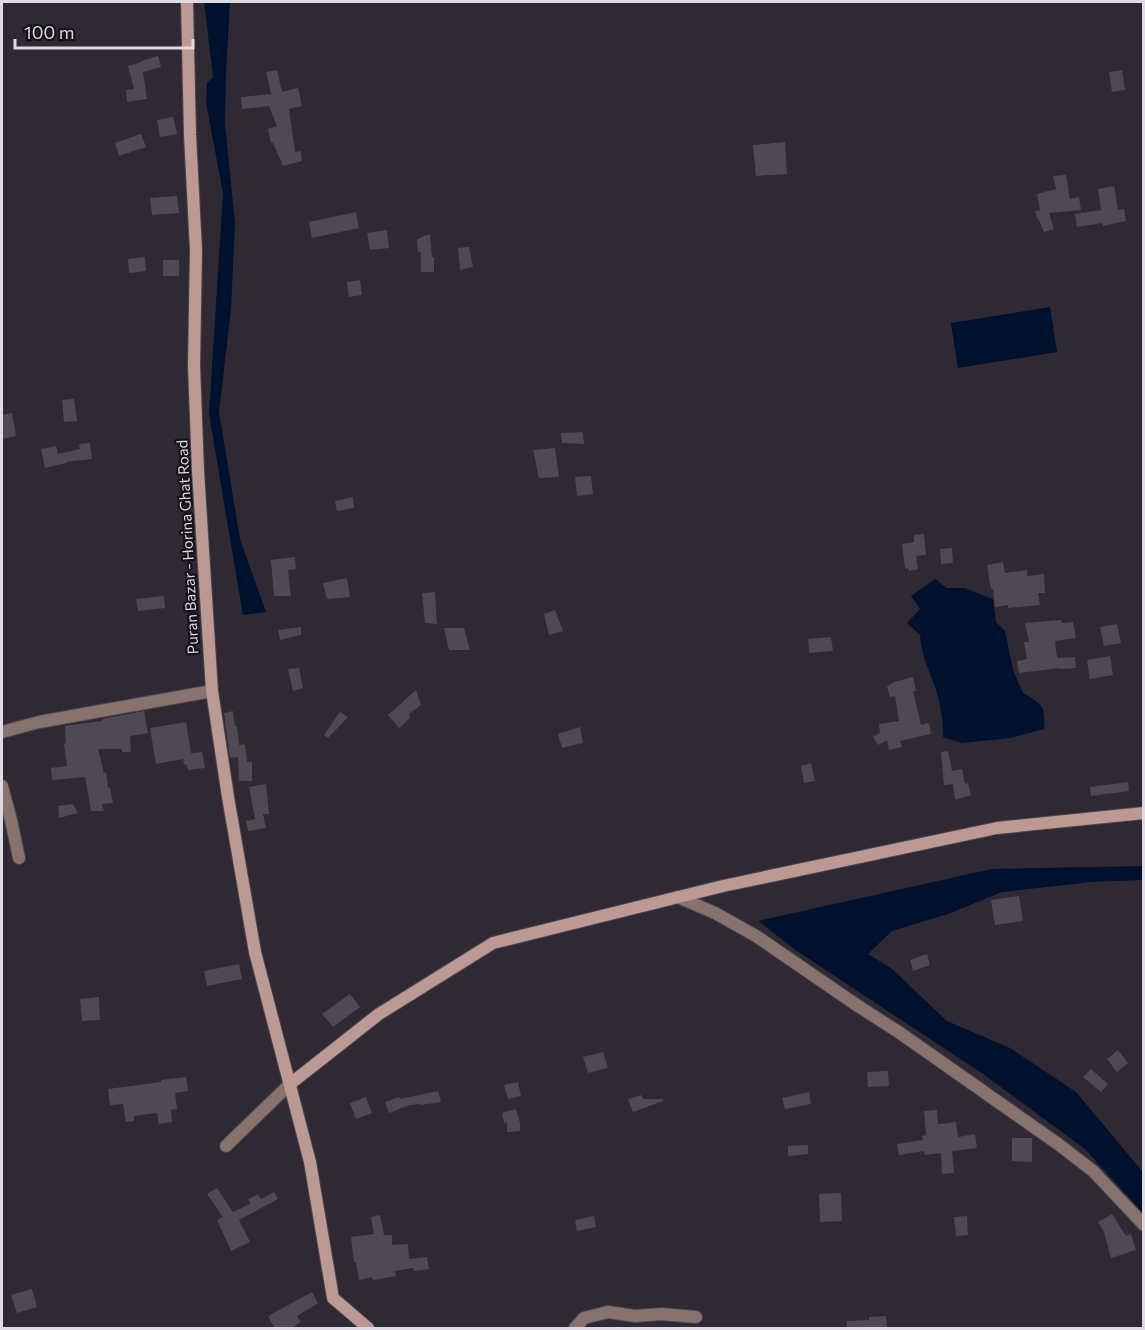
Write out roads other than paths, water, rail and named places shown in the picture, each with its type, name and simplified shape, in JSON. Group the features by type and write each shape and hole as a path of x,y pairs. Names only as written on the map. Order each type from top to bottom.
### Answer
{"main road":[{"name":"Puran Bazar - Horina Ghat Road","path":"187,2 190,135 196,250 194,366 198,471 212,691 255,952 310,1162 333,1298 368,1329"},
{"path":"290,1084 379,1014 492,943 723,886 998,828 1143,813"}],"street":[{"path":"2,732 39,722 212,691"},
{"path":"2,786 19,858"},
{"path":"678,897 756,936 1058,1144 1093,1172 1143,1225"},
{"path":"226,1146 290,1084"},
{"path":"575,1329 584,1318 608,1312 635,1316 662,1314 696,1317"}],"water":[{"path":"204,2 230,2 225,123 235,223 231,309 219,412 240,539 266,612 243,615 209,414 223,193 206,103 207,83 213,77"},
{"path":"1050,307 1057,352 958,368 951,323"},
{"path":"935,579 947,588 964,588 993,599 996,622 1005,631 1013,670 1023,693 1041,706 1044,715 1044,729 1011,738 961,743 943,737 939,702 924,656 920,635 907,623 920,609 911,596"},
{"path":"1143,866 1143,880 1091,882 1002,892 948,914 892,931 868,954 891,968 947,1021 1010,1048 1076,1092 1143,1172 1143,1213 1085,1149 983,1074 797,951 758,921 992,869"}]}
